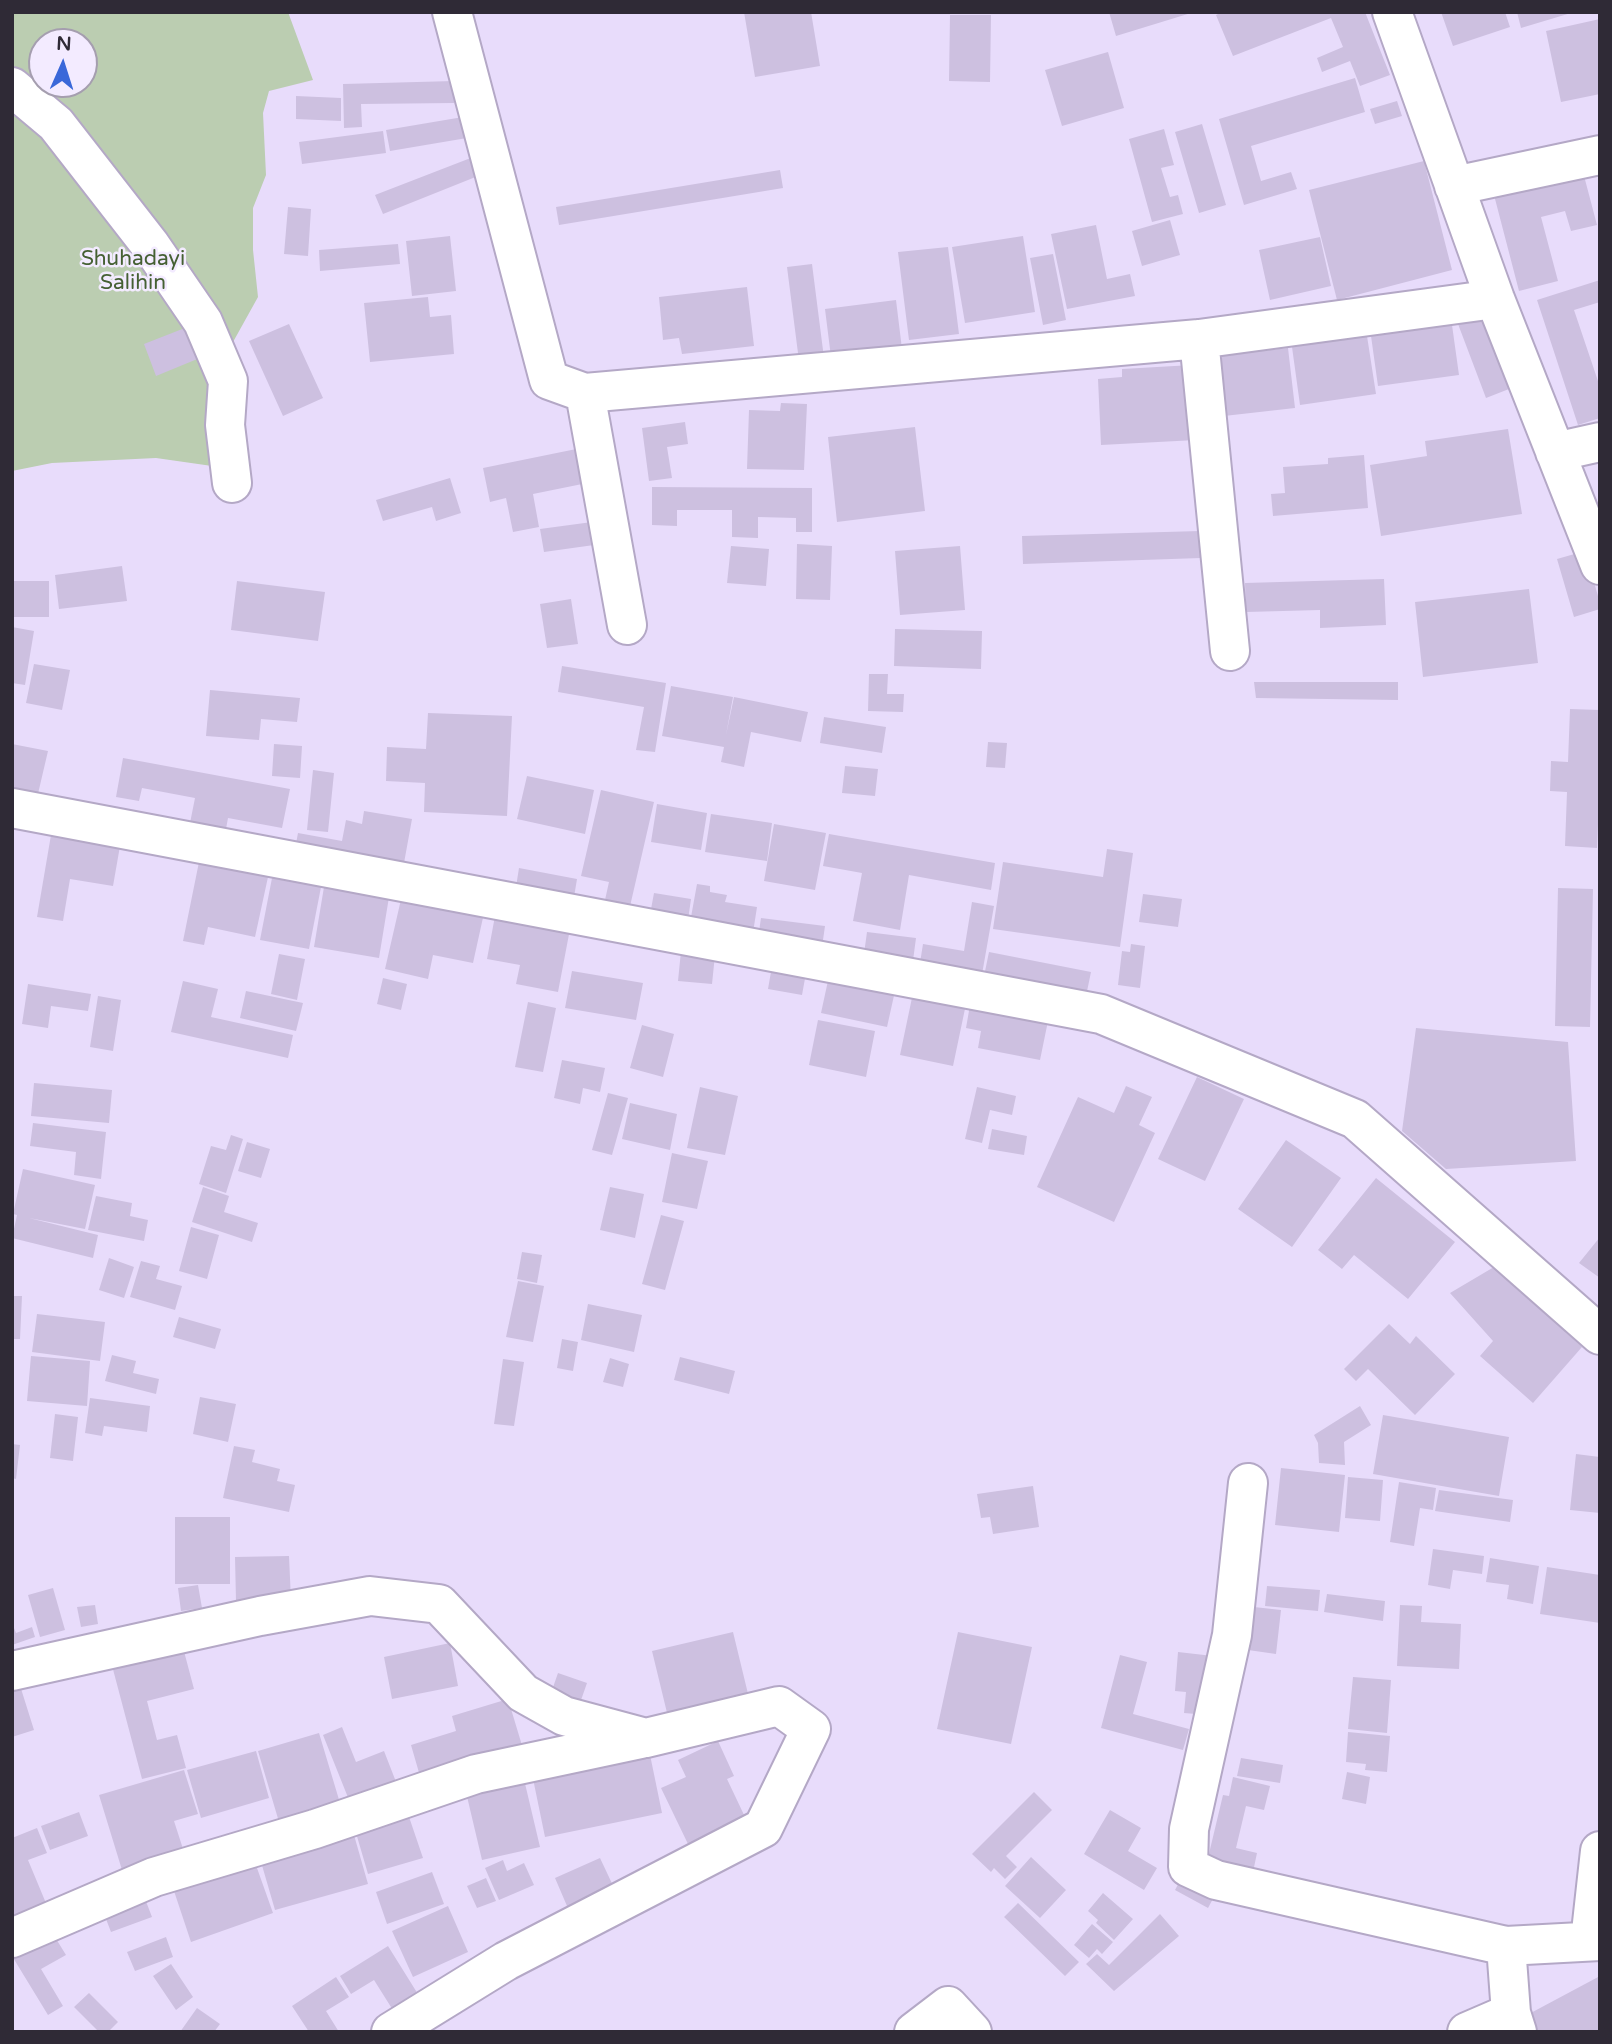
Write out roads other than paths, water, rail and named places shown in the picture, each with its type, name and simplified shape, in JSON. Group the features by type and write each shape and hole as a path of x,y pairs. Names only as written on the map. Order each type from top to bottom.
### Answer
{"street":[{"path":"452,12 549,380 585,393 1199,339 1494,299"},
{"path":"1392,12 1494,299 1600,565"},
{"path":"12,87 55,124 151,246 204,322 228,380 225,425 232,483"},
{"path":"1454,186 1600,155"},
{"path":"1199,339 1230,651"},
{"path":"585,393 627,625"},
{"path":"1555,452 1600,442"},
{"path":"12,808 1101,1014 1355,1119 1600,1335"},
{"path":"1248,1483 1232,1635 1189,1829 1188,1867 1216,1880 1506,1947 1595,1941 1600,1851"},
{"path":"12,1671 260,1616 370,1596 439,1604 523,1693 564,1716 646,1738"},
{"path":"12,1938 154,1877 315,1829 476,1774 779,1706 811,1729 763,1828 506,1961 391,2032"},
{"path":"1467,2032 1514,2023 1506,1947"},
{"path":"914,2032 948,2006 972,2032"}],"park label":[{"name":"Shuhadayi Salihin","path":"133,271"}]}
